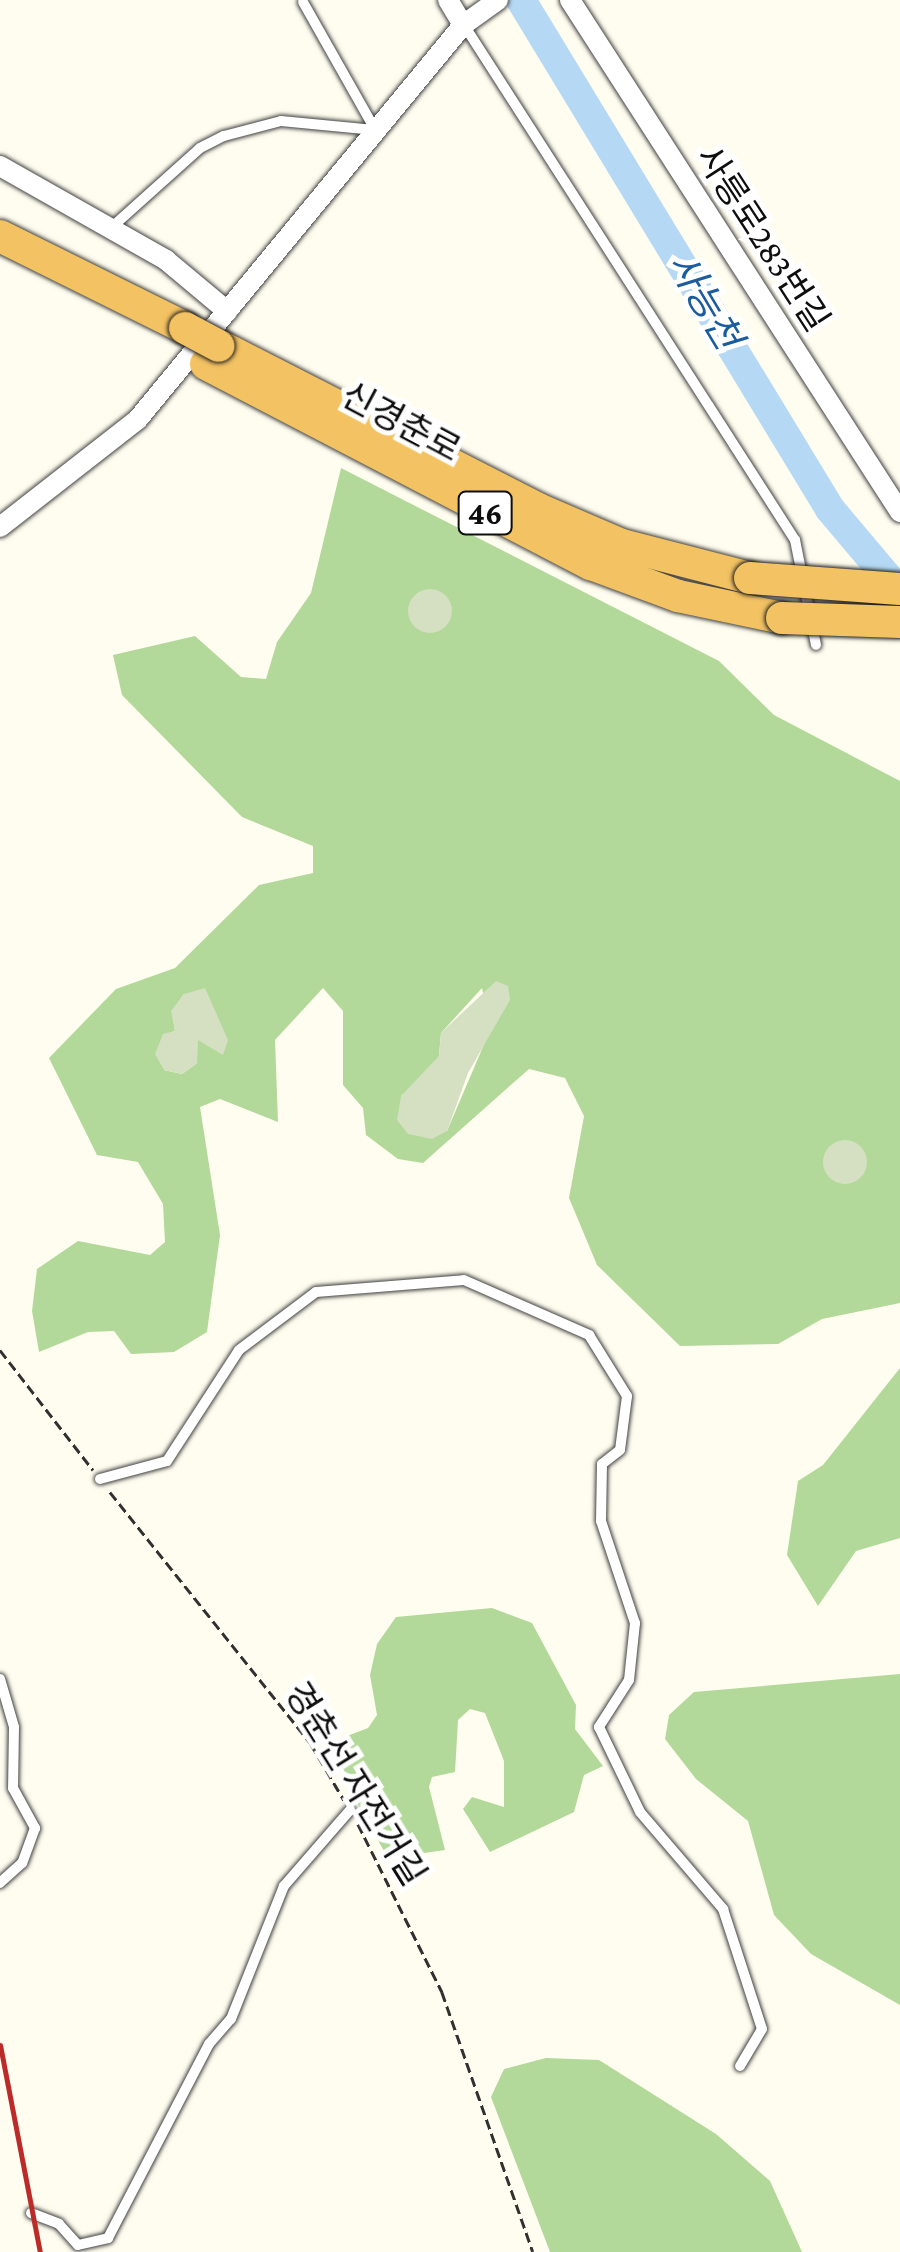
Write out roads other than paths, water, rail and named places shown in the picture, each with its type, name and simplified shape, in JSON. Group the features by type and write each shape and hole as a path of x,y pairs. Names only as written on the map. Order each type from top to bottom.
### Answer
{"highway":[{"name":"신경춘로","path":"0,236 590,564 678,596 782,618 900,622"},
{"name":"신경춘로","path":"0,260 179,338"},
{"name":"신경춘로","path":"212,355 538,509 654,555 750,578 900,588"}],"street":[{"path":"448,0 463,25"},
{"path":"0,527 138,419 463,25 498,0"},
{"name":"사릉로283번길","path":"570,0 900,512"},
{"path":"0,166 112,228 228,311"}],"lane":[{"path":"303,2 376,130"},
{"path":"463,25 795,540 816,645"},
{"path":"112,228 224,136 282,122 376,130"},
{"path":"100,1479 167,1461 240,1350 316,1292 464,1280 589,1335 626,1396 620,1450 602,1464 601,1520 635,1623 630,1680 599,1727 640,1812 723,1909 762,2029 740,2066"},
{"path":"0,1678 14,1727 13,1788 35,1828 22,1862 0,1883"},
{"path":"31,2213 59,2224 78,2245 90,2248 108,2238 209,2044 231,2019 284,1886 350,1810"}],"waterway":[{"name":"사능천","path":"521,0 830,509 900,592"}],"railway":[{"path":"0,2045 40,2252"}]}
